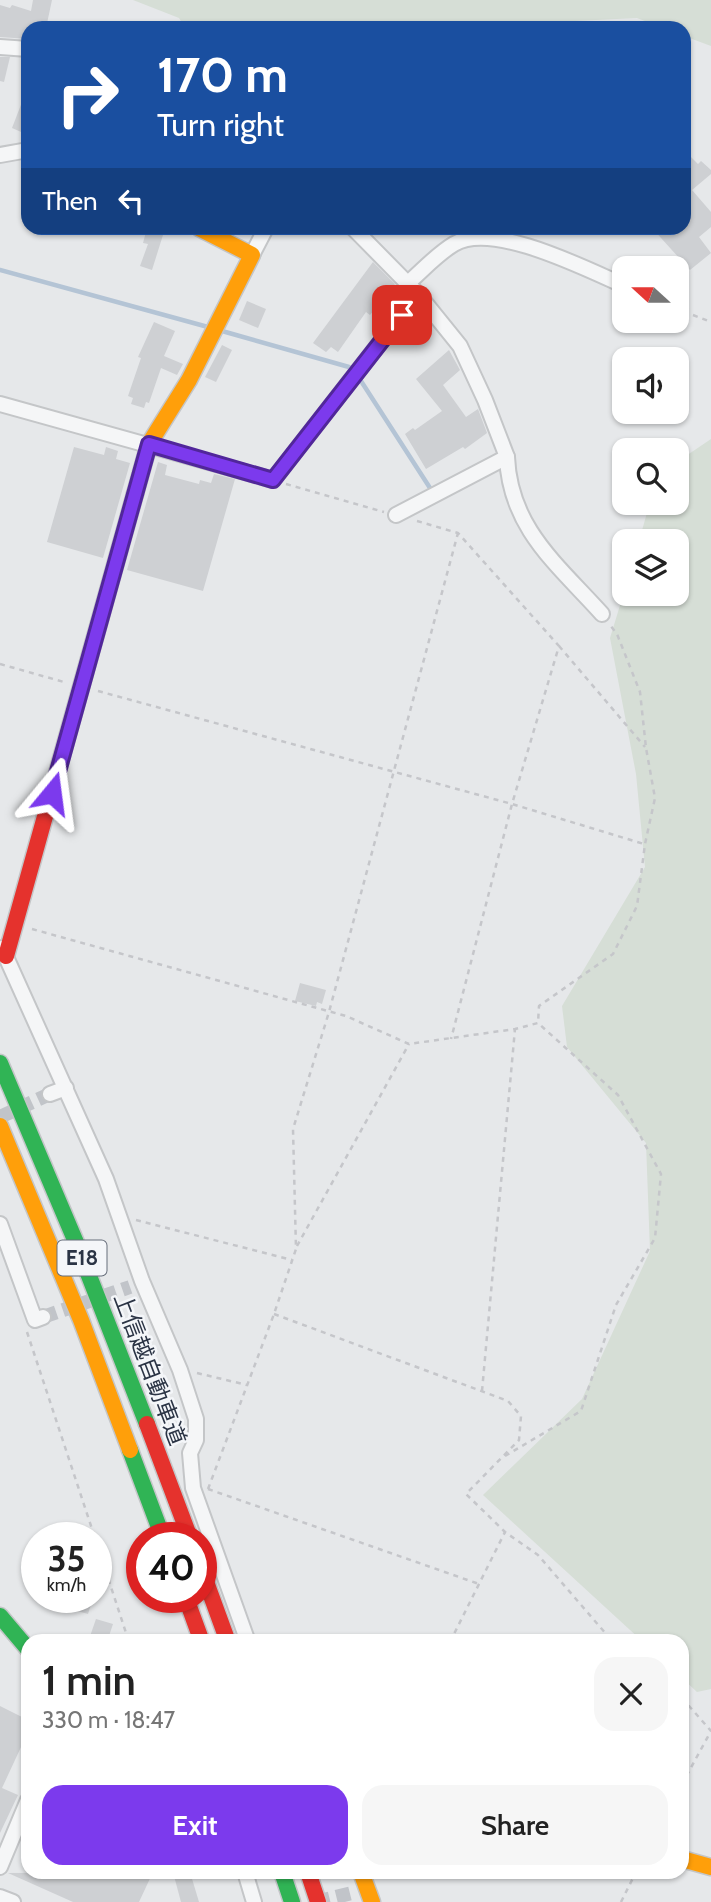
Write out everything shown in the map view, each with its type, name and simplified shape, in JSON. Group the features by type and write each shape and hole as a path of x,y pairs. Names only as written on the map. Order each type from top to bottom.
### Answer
{"main road":[{"path":"3,950 15,925 149,444 189,380 252,255 213,235"},
{"name":"上信越自動車道","path":"0,1063 59,1199 184,1522"},
{"name":"上信越自動車道","path":"0,1126 81,1320 157,1522"},
{"path":"217,1612 225,1634"},
{"path":"191,1613 199,1634"},
{"path":"0,1616 21,1642"},
{"path":"0,1644 21,1649"},
{"path":"689,1861 711,1867"},
{"path":"284,1879 292,1902"},
{"path":"310,1879 318,1902"}],"street":[{"path":"0,47 21,48"},
{"path":"0,155 21,151"},
{"path":"252,255 263,235"},
{"path":"360,235 418,294 460,346 507,457 508,479 518,513 534,539 602,614"},
{"path":"408,283 455,243 464,239 490,238 547,253 612,280"},
{"path":"0,404 273,480 418,294"},
{"path":"396,515 507,457"},
{"path":"3,950 66,1088 120,1216 136,1284 180,1370 196,1419 196,1440 190,1453 193,1488 245,1634"},
{"path":"50,1094 66,1088"},
{"path":"0,1224 35,1320 43,1317"},
{"path":"0,1867 21,1817"},
{"path":"247,1879 254,1902"},
{"path":"0,1897 13,1902"}],"path":[{"path":"690,313 711,322"},
{"path":"273,480 457,533 646,748"},
{"path":"296,1249 293,1129 329,1012 457,533"},
{"path":"538,1023 539,1006 613,954 637,906 645,844 655,798 640,692 617,634 602,614"},
{"path":"451,1039 512,804 559,646"},
{"path":"0,664 512,804 645,844"},
{"path":"15,925 346,1016 409,1044 538,1023"},
{"path":"500,1459 581,1411 616,1305 655,1238 661,1174 618,1095 538,1023"},
{"path":"482,1391 514,1029"},
{"path":"201,1509 296,1249 409,1044"},
{"path":"120,1216 292,1260"},
{"path":"274,1314 508,1401 522,1416 519,1440 466,1494 505,1532 538,1555 606,1634"},
{"path":"26,1331 90,1522"},
{"path":"180,1370 247,1385"},
{"path":"208,1489 479,1584"},
{"path":"454,1634 505,1532"},
{"path":"112,1591 125,1634"},
{"path":"689,1706 711,1731 689,1771"},
{"path":"621,1902 632,1879"}],"shaded area":[{"path":"133,0 711,0 711,46 691,39 691,21 645,21 637,18 575,21 181,21"},
{"path":"711,439 711,1689 697,1692 689,1685 689,1634 634,1634 483,1495 582,1399 650,1251 646,1143 567,1047 562,1006 645,867 636,774 610,638 620,606 689,606 689,529 642,529 646,515 689,515 689,454"}],"building":[{"path":"33,0 52,0 48,21 21,21 21,38 0,37 0,5 10,8 12,5 31,11"},
{"path":"0,57 10,57 4,82 0,81"},
{"path":"21,105 21,132 12,128"},
{"path":"691,157 711,170 711,174 692,190 711,212 711,227 699,237 711,253 690,270 690,256 677,256 658,235 691,235"},
{"path":"145,235 163,235 152,270 140,266 148,244 143,243"},
{"path":"373,262 395,284 370,315 366,312 338,352 331,347 326,352 313,343"},
{"path":"247,301 266,309 258,328 239,320"},
{"path":"154,322 175,331 164,356 183,364 177,375 161,368 149,403 146,402 144,408 131,404 133,398 128,396 141,358 138,357"},
{"path":"222,345 232,350 216,382 205,377"},
{"path":"449,350 460,370 443,385 466,417 478,409 487,433 465,449 463,447 426,469 405,434 442,411 416,379"},
{"path":"74,447 104,455 106,447 118,451 116,459 130,463 103,558 47,542"},
{"path":"158,462 167,465 165,475 199,484 200,480 211,483 214,474 235,479 203,591 127,570"},
{"path":"300,983 326,990 322,1004 317,1002 316,1006 295,1001"},
{"path":"96,1619 113,1624 110,1634 91,1634"},
{"path":"0,1706 21,1716 21,1747 2,1788 18,1795 0,1833"},
{"path":"8,1873 21,1873 21,1879"},
{"path":"21,1879 150,1879 139,1902 73,1902"},
{"path":"175,1879 192,1879 199,1902 181,1902"}],"waterway":[{"path":"0,270 208,327"},
{"path":"222,331 349,367"},
{"path":"361,381 430,488"}],"tunnel":[{"path":"0,1117 50,1094"},
{"path":"43,1317 130,1287"},
{"path":"316,1902 352,1893"}],"traffic: fast":[{"path":"0,1063 75,1240 147,1424"},
{"path":"130,1450 157,1522"},
{"path":"0,1616 21,1641"},
{"path":"284,1879 292,1902"}],"traffic: slow":[{"path":"135,494 149,444 189,380 252,255 213,235"},
{"path":"0,1126 81,1320 130,1450"},
{"path":"689,1861 711,1867"},
{"path":"364,1879 372,1902"}],"traffic: jam":[{"path":"6,956 135,494"},
{"path":"147,1424 184,1522"},
{"path":"217,1612 225,1634"},
{"path":"191,1613 199,1634"},
{"path":"310,1879 318,1902"}],"route":[{"path":"52,793 149,444 273,480 402,315"}]}
